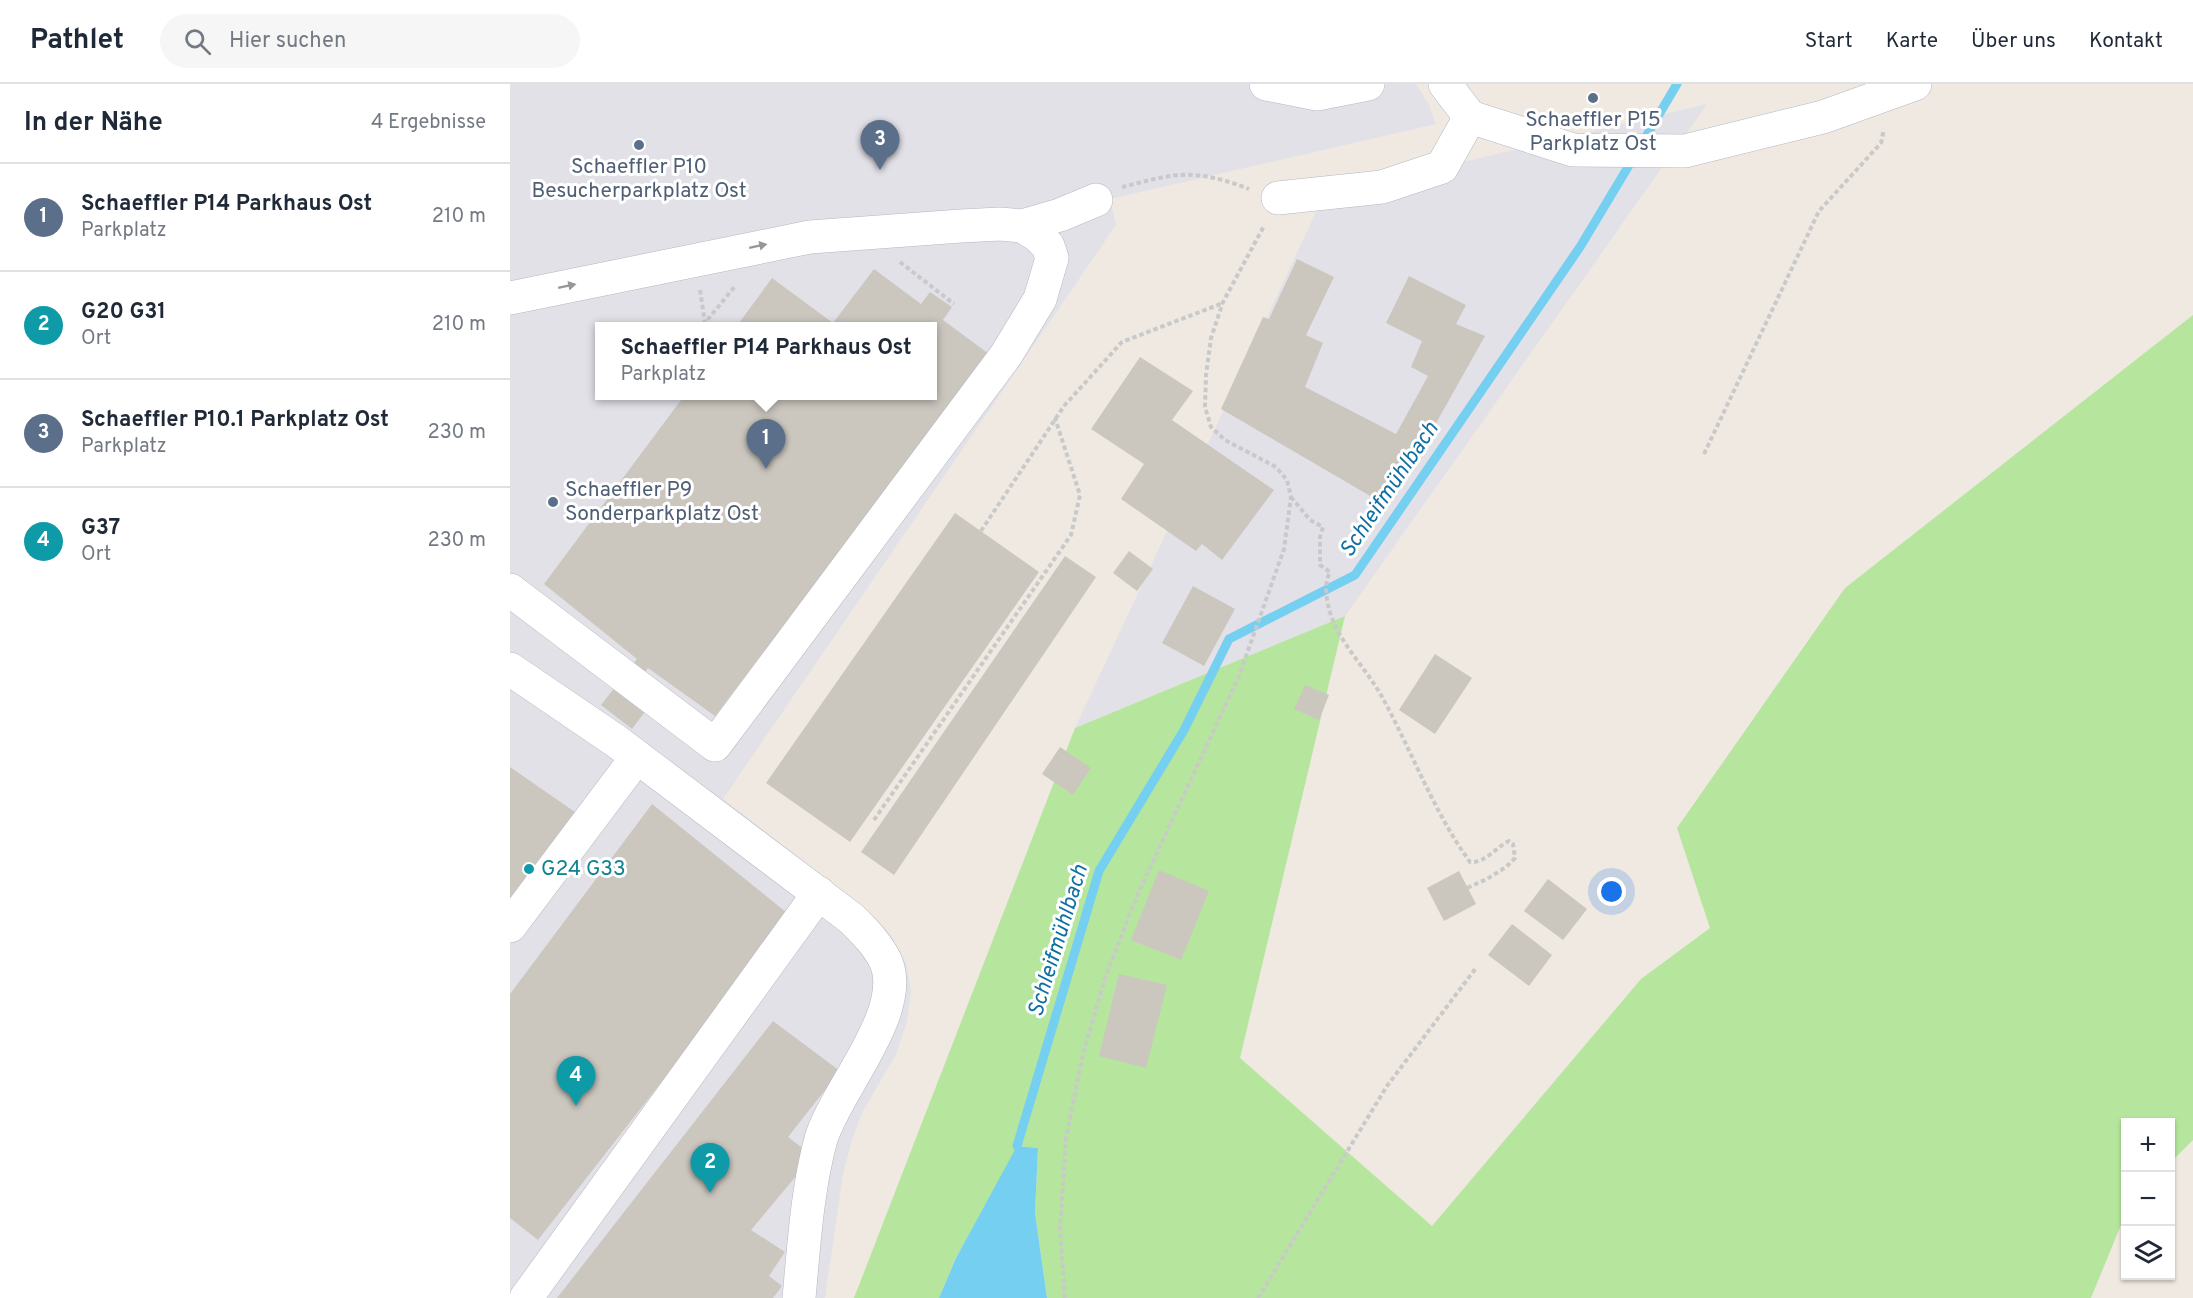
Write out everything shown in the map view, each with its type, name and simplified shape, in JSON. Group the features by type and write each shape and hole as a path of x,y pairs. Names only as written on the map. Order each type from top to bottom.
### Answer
{"street":[{"path":"1266,84 1317,94 1368,84"},
{"path":"1445,84 1470,117 1573,150 1615,151 1685,151 1823,117 1915,84"},
{"path":"1278,198 1382,187 1442,167 1470,117"},
{"path":"510,298 810,237 999,224 1022,226 1060,215 1096,200"},
{"path":"510,590 715,745 1006,355 1024,327 1040,299 1052,258 1048,246 1037,235 1022,226"},
{"path":"510,669 637,757 852,919 874,941 887,963 890,984 884,1011 871,1047 839,1101 822,1136 813,1177 799,1298"},
{"path":"510,926 637,757"},
{"path":"526,1298 819,894"}],"path":[{"path":"1704,454 1819,211 1881,143 1886,119 1875,98"},
{"path":"1065,1298 1060,1229 1066,1138 1083,1054 1105,978 1136,898 1239,676 1284,549 1291,497 1287,480 1276,467 1225,440 1211,427 1205,407 1211,338 1223,302 1278,198 1222,180 1191,174 1121,187 1096,200"},
{"path":"864,234 954,304"},
{"path":"706,322 769,244"},
{"path":"699,286 705,322"},
{"path":"981,531 1055,418 1122,342 1223,302"},
{"path":"874,820 1071,535 1080,495 1055,418"},
{"path":"1291,497 1311,520 1323,527 1320,537 1320,564 1330,572 1327,578 1328,606 1335,627 1380,693 1442,815 1470,862 1481,861 1509,841 1513,844 1515,858 1506,867 1488,879 1467,888"},
{"path":"1258,1298 1387,1086 1476,968"}],"shaded area":[{"path":"510,84 1416,84 1429,105 1436,124 1110,199 1116,225 723,799 875,917 890,935 906,963 911,991 907,1022 896,1054 861,1115 851,1143 843,1174 825,1298 510,1298"},
{"path":"1707,104 1345,616 1075,728 1324,195"}],"green space":[{"path":"2193,315 2193,1140 2175,1158 2175,1118 2121,1118 2121,1225 2091,1298 1047,1298 1035,1213 1038,1148 1018,1146 956,1258 939,1298 854,1298 1075,728 1345,616 1240,1058 1432,1226 1641,979 1710,928 1677,828 1845,588"}],"water":[{"path":"1017,1146 1038,1148 1035,1213 1047,1298 939,1298 956,1258"}],"building":[{"path":"1297,259 1334,277 1306,335 1323,343 1305,387 1396,434 1428,376 1411,367 1422,341 1386,323 1409,276 1466,305 1456,324 1485,336 1389,507 1221,409 1263,317 1269,319"},
{"path":"874,269 921,304 930,292 952,307 943,320 989,354 715,716 648,668 627,693 647,709 632,729 601,705 637,659 544,584 681,400 937,400 937,322 834,322"},
{"path":"772,278 832,322 740,322"},
{"path":"1140,357 1193,391 1172,420 1274,490 1222,560 1202,544 1196,551 1121,499 1144,464 1091,429"},
{"path":"955,513 1039,572 850,842 766,783"},
{"path":"1129,551 1153,569 1137,591 1113,573"},
{"path":"1065,556 1096,577 894,875 861,852"},
{"path":"1193,586 1235,609 1204,666 1162,643"},
{"path":"1435,654 1472,678 1435,734 1399,710"},
{"path":"1305,685 1329,695 1319,720 1294,709"},
{"path":"1060,747 1091,768 1073,795 1042,774"},
{"name":"G24 G33","path":"510,767 585,819 510,918"},
{"path":"652,804 791,916 538,1240 510,1218 510,994"},
{"path":"1159,870 1209,891 1181,960 1131,940"},
{"path":"1459,871 1476,904 1444,921 1427,888"},
{"path":"1548,879 1587,909 1563,940 1524,911"},
{"path":"1512,924 1552,955 1529,986 1488,955"},
{"path":"1119,974 1167,985 1146,1068 1099,1056"},
{"path":"773,1021 840,1071 788,1137 813,1156 751,1230 785,1252 769,1276 782,1286 773,1298 557,1298"}],"waterway":[{"name":"Schleifmühlbach","path":"1641,145 1677,84"},
{"name":"Schleifmühlbach","path":"1017,1146 1099,871 1184,730 1229,639 1355,575 1580,247 1634,157"}],"place":[{"name":"Schaeffler P15 Parkplatz Ost","path":"1593,98"},
{"name":"Schaeffler P10 Besucherparkplatz Ost","path":"639,145"},
{"name":"Schaeffler P10.1 Parkplatz Ost","path":"880,170"},
{"name":"Schaeffler P14 Parkhaus Ost","path":"766,469"},
{"name":"Schaeffler P9 Sonderparkplatz Ost","path":"553,502"},
{"name":"G24 G33","path":"529,869"},
{"name":"G37","path":"576,1106"},
{"name":"G20 G31","path":"710,1193"}]}
